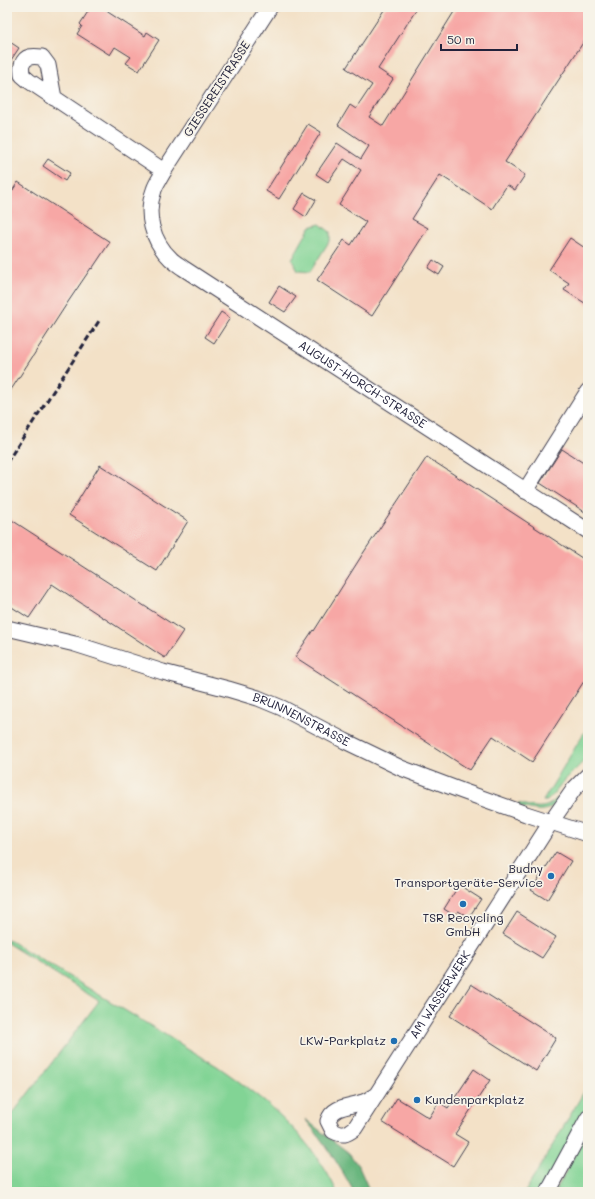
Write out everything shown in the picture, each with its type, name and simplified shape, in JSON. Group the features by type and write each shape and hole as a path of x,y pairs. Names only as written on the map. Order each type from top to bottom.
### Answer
{"street":[{"name":"GIESSEREISTRASSE","path":"151,224 150,207 154,190 164,171 270,7"},
{"path":"54,98 164,171"},
{"name":"AUGUST-HORCH-STRASSE","path":"151,224 161,247 171,259 183,268 588,531"},
{"path":"525,491 588,391"},
{"name":"BRUNNENSTRASSE","path":"7,628 75,644 163,672 258,698 282,708 401,768 462,791 588,834"},
{"name":"AM WASSERWERK","path":"374,1096 551,822 574,789 588,775"},
{"path":"548,1192 588,1118"}],"green space":[{"path":"320,224 330,232 330,240 310,272 298,271 292,259 310,227"},
{"path":"588,726 588,757 547,801 543,801"},
{"path":"557,798 559,800 550,808 545,810 520,807 518,803 534,807 543,807"},
{"path":"7,939 217,1066 252,1092 286,1121 301,1137 327,1172 337,1192 7,1192 7,1121 99,1001 7,943"},
{"path":"588,1085 588,1108 543,1192 525,1192"},
{"path":"305,1119 349,1153 359,1167 370,1192 354,1192 319,1136"},
{"path":"588,1130 588,1192 555,1192"}],"building":[{"path":"91,7 100,7 145,36 147,32 159,40 139,71 126,63 131,57 115,47 110,55 77,34 82,26 80,24"},
{"path":"386,7 418,7 378,69 393,79 369,117 383,126 457,7 588,7 588,35 505,162 525,175 515,190 507,185 492,209 440,175 412,219 428,228 372,316 317,280 344,240 351,245 366,222 339,205 361,170 344,159 328,182 316,174 337,143 361,159 369,146 338,125 350,105 356,109 372,85 346,68"},
{"path":"7,40 19,48 7,66"},
{"path":"308,124 321,132 279,199 266,191"},
{"path":"48,159 70,173 65,181 43,166"},
{"path":"18,182 110,242 68,302 7,396 7,199"},
{"path":"304,193 316,200 306,217 294,209"},
{"path":"570,238 588,250 588,305 564,290 569,283 549,270"},
{"path":"433,260 444,267 439,275 428,268"},
{"path":"279,286 296,297 285,312 269,302"},
{"path":"221,312 230,318 214,343 205,337"},
{"path":"562,449 588,466 588,514 540,483"},
{"path":"427,457 588,562 588,675 532,762 493,736 470,770 295,657 313,630 314,631"},
{"path":"100,465 188,521 157,571 69,515"},
{"path":"7,517 183,631 165,658 52,584 29,618 7,604"},
{"name":"Budny Transportgeräte-Service","path":"556,852 571,861 547,900 531,890"},
{"name":"TSR Recycling GmbH","path":"459,885 481,899 469,917 458,911 455,916 444,909"},
{"path":"517,912 556,937 542,958 503,934"},
{"path":"471,984 556,1038 536,1071 450,1016"},
{"path":"474,1069 490,1080 455,1134 468,1142 453,1166 382,1122 397,1098 429,1118 439,1102 448,1108"}],"railway":[{"path":"7,462 99,321"}],"place":[{"name":"Budny Transportgeräte-Service","path":"551,876"},
{"name":"TSR Recycling GmbH","path":"463,904"},
{"name":"LKW-Parkplatz","path":"394,1041"},
{"name":"Kundenparkplatz","path":"417,1100"}]}
